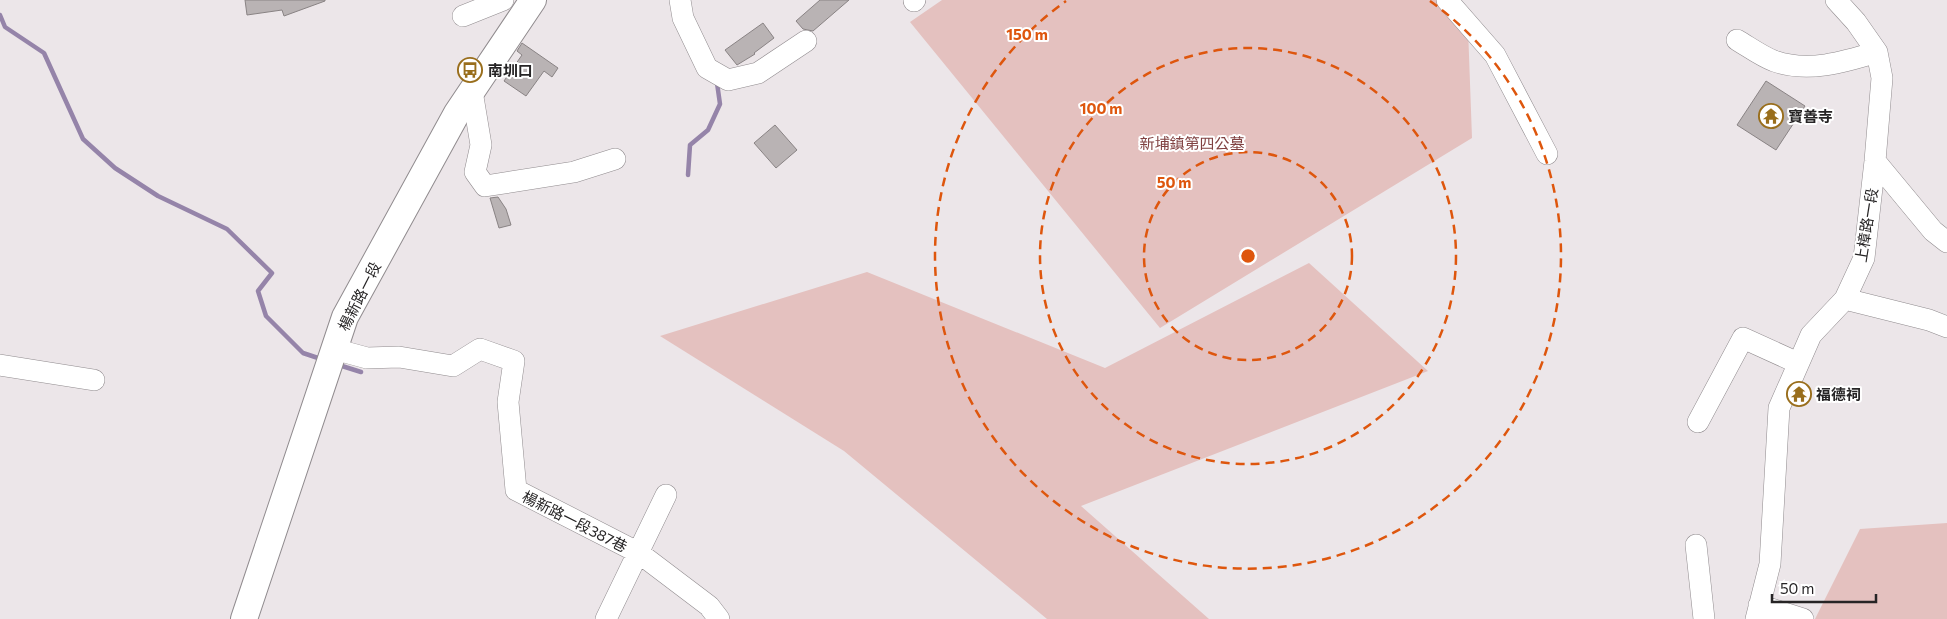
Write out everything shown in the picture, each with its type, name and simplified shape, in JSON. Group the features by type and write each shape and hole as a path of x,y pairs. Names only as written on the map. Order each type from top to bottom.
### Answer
{"main road":[{"name":"楊新路一段","path":"244,619 345,317 457,113 533,0"}],"street":[{"path":"463,16 503,0"},
{"path":"680,0 683,18 707,68 728,80 758,73 806,41"},
{"path":"1447,0 1495,55 1547,154"},
{"name":"上樟路一段","path":"1757,612 1770,564 1779,408 1811,335 1845,299 1864,258 1882,78 1877,52 1856,22 1836,0"},
{"path":"1737,40 1772,60 1799,66 1843,62 1877,52"},
{"path":"472,91 481,145 476,172 485,186 574,172 614,159"},
{"path":"1875,161 1933,231 1947,242"},
{"path":"1845,299 1929,320 1947,327"},
{"path":"1698,422 1743,338 1798,363"},
{"name":"楊新路一段387巷","path":"334,349 367,358 398,357 453,366 480,349 514,361 508,402 516,490 639,553 709,606 719,619"},
{"path":"0,365 94,380"},
{"path":"606,619 666,495"},
{"path":"1696,545 1704,619"},
{"path":"1757,612 1803,619"}],"green space":[{"name":"新埔鎮第四公墓","path":"942,0 1438,0 1468,28 1472,138 1160,328 910,22"},
{"path":"1309,263 1428,371 1081,506 1209,619 1047,619 844,451 660,336 867,272 1105,368"},
{"path":"1947,523 1947,619 1815,619 1860,529"}],"building":[{"path":"245,0 325,1 284,16 282,10 247,15"},
{"path":"820,0 849,0 813,31 803,29 796,21"},
{"path":"763,23 774,38 755,54 737,65 725,50"},
{"path":"522,43 558,68 552,77 544,71 526,96 504,81 522,55 517,51"},
{"name":"寶善寺","path":"1766,81 1805,106 1776,150 1737,125"},
{"path":"775,125 797,150 776,168 754,143"},
{"path":"498,197 506,209 511,225 499,228 490,198"}],"waterway":[{"path":"0,15 5,27 44,53 83,139 115,168 158,196 227,229 272,273 258,291 266,316 303,353 318,358"},
{"path":"688,175 690,145 708,130 720,104 717,83"},
{"path":"342,366 361,372"}],"place":[{"name":"南圳口","path":"470,70"},
{"name":"寶善寺","path":"1771,116"},
{"name":"福德祠","path":"1799,394"}]}
